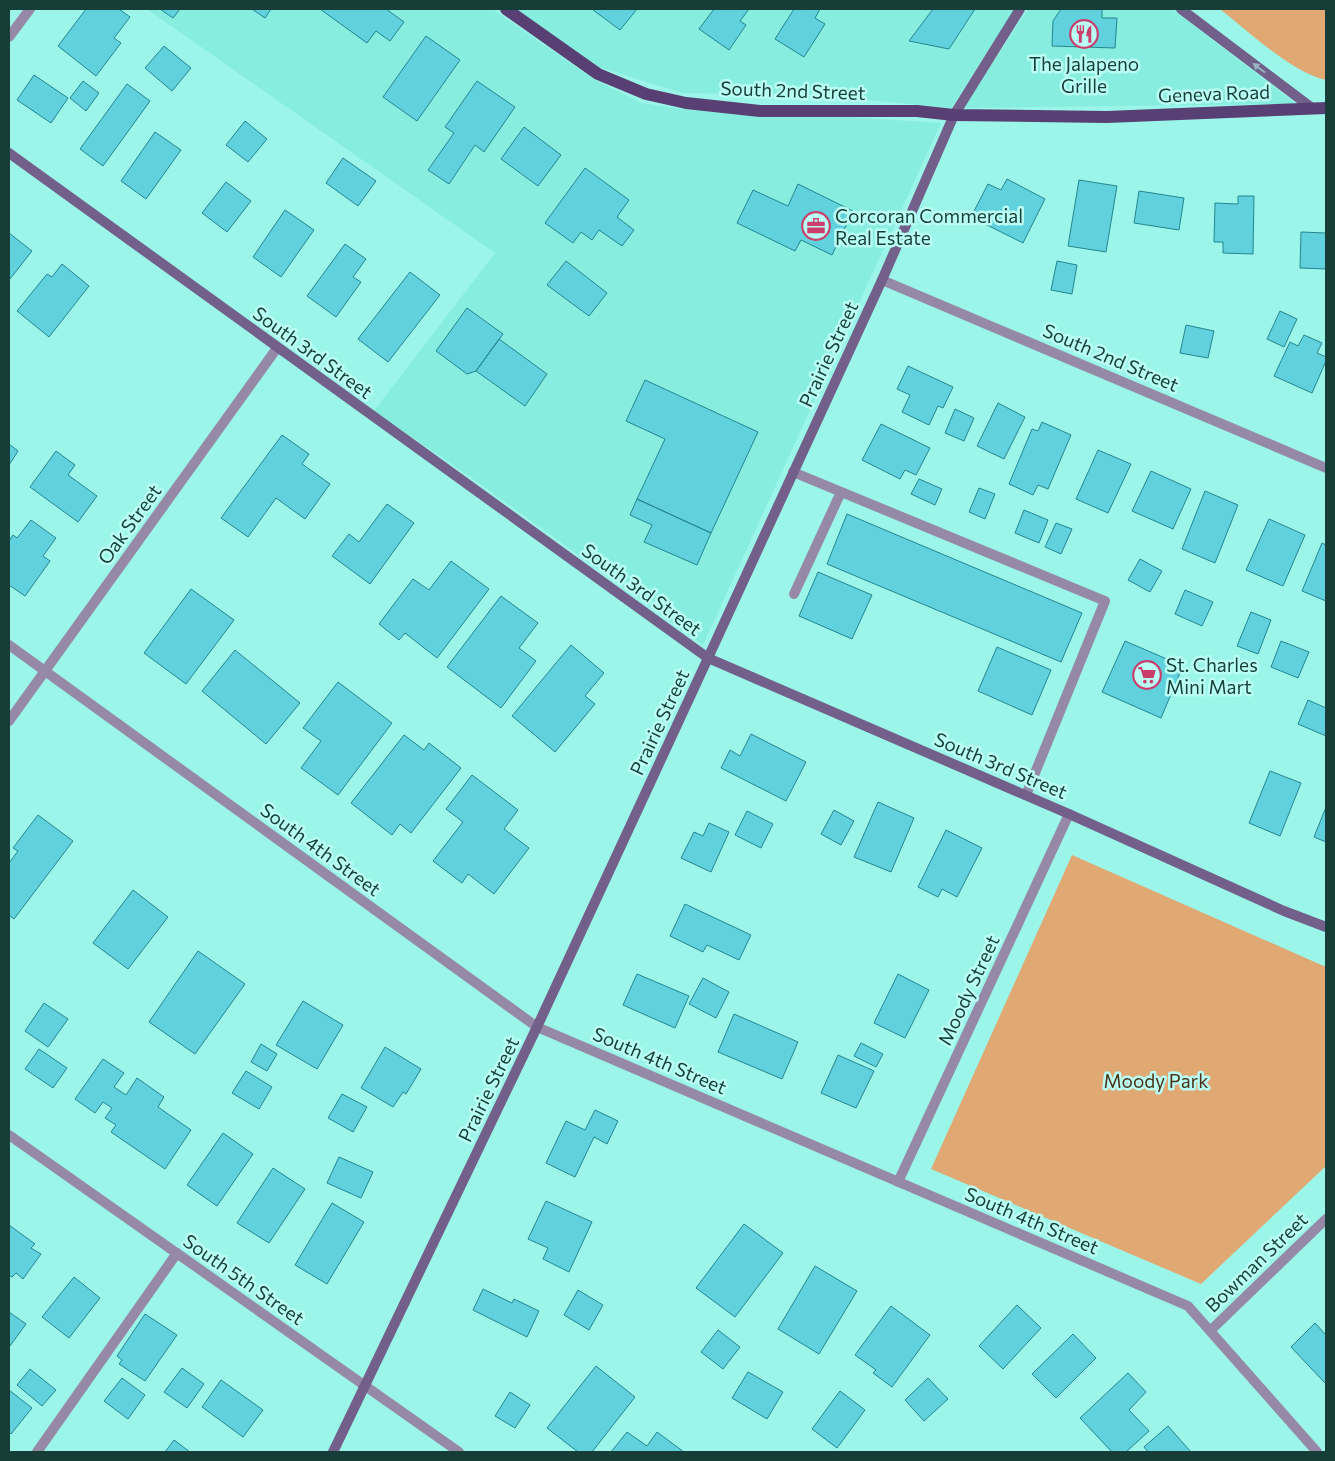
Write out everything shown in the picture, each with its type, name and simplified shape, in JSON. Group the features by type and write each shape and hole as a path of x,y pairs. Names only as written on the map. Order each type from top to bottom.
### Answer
{"main road":[{"name":"South 2nd Street","path":"506,9 598,74 646,94 686,103 760,111 917,111 954,114"},
{"name":"Geneva Road","path":"954,114 1107,117 1326,108"}],"street":[{"path":"9,37 30,9"},
{"name":"Prairie Street","path":"333,1452 537,1026 708,658 882,280 954,114 1020,9"},
{"path":"1181,9 1312,108"},
{"name":"South 3rd Street","path":"9,153 708,658 1026,795 1284,911 1326,927"},
{"name":"South 2nd Street","path":"882,280 1326,468"},
{"name":"Oak Street","path":"9,721 277,348"},
{"path":"792,472 1105,601 1026,795"},
{"path":"794,594 841,492"},
{"name":"South 4th Street","path":"9,645 537,1026 1188,1306 1317,1452"},
{"name":"Moody Street","path":"898,1182 1069,814"},
{"name":"South 5th Street","path":"9,1135 459,1452"},
{"name":"Bowman Street","path":"1211,1330 1326,1219"},
{"path":"38,1452 176,1253"}],"shaded area":[{"path":"147,9 492,9 595,80 642,103 689,110 757,115 760,111 941,123 703,645 476,481 374,411 495,253"},
{"path":"515,9 1015,9 951,108 816,95 682,93 599,67"},
{"path":"1028,9 1172,9 1296,104 964,108"}],"green space":[{"path":"1220,9 1326,9 1326,80 1313,76 1285,60"},
{"name":"Moody Park","path":"1072,855 1326,967 1326,1166 1201,1284 931,1169"}],"building":[{"path":"86,9 119,9 130,17 114,38 121,43 96,76 58,46"},
{"path":"160,9 180,9 173,18"},
{"path":"252,9 271,9 265,18"},
{"path":"320,9 386,9 404,22 390,41 376,31 367,43"},
{"path":"594,9 637,9 620,30"},
{"path":"714,9 749,9 740,21 746,25 729,50 699,29"},
{"path":"794,9 820,9 815,18 825,24 804,57 775,39"},
{"path":"933,9 975,9 949,49 909,41"},
{"name":"The Jalapeno Grille","path":"1061,9 1102,9 1102,18 1117,18 1115,48 1052,46 1053,21"},
{"path":"426,36 460,60 417,121 383,97"},
{"path":"164,46 191,68 172,91 145,68"},
{"path":"34,75 68,98 51,123 17,100"},
{"path":"83,81 99,93 86,111 70,98"},
{"path":"477,81 515,107 484,152 475,145 449,184 428,170 454,133 445,127"},
{"path":"127,84 150,101 103,166 80,149"},
{"path":"245,121 267,139 248,162 226,145"},
{"path":"524,127 561,155 538,186 501,159"},
{"path":"155,132 181,150 146,199 121,181"},
{"path":"343,158 376,181 358,206 326,183"},
{"path":"585,168 629,200 617,217 634,230 622,246 599,230 592,240 581,232 573,243 545,223"},
{"path":"1007,179 1045,199 1023,243 971,217 988,184 1001,190"},
{"path":"1079,180 1117,186 1106,252 1068,246"},
{"path":"226,182 251,201 227,232 202,213"},
{"path":"798,184 853,211 832,255 801,240 795,251 737,223 753,190 788,206"},
{"path":"1139,191 1184,198 1179,230 1134,223"},
{"path":"1238,196 1254,196 1253,254 1223,253 1223,242 1214,242 1215,203 1238,204"},
{"path":"285,210 314,230 281,277 253,257"},
{"path":"1301,232 1326,233 1326,269 1300,268"},
{"path":"9,233 32,251 10,279 9,279"},
{"path":"345,244 366,259 353,277 361,282 336,317 307,296"},
{"path":"566,261 607,293 589,316 547,285"},
{"path":"1057,261 1077,265 1072,294 1051,290"},
{"path":"62,264 89,286 49,337 17,311 47,274 52,277"},
{"path":"410,272 440,295 388,362 358,339"},
{"path":"467,308 503,334 476,371 467,374 436,351"},
{"path":"1280,311 1297,319 1284,347 1267,339"},
{"path":"1186,325 1214,331 1208,358 1180,353"},
{"path":"1304,335 1322,343 1317,353 1326,357 1312,393 1274,376 1290,342 1298,346"},
{"path":"499,339 547,374 525,406 476,371"},
{"path":"908,366 953,387 943,408 938,406 929,425 902,412 910,395 897,389"},
{"path":"645,380 758,432 711,533 637,499 665,439 626,421"},
{"path":"998,403 1025,417 1004,459 977,446"},
{"path":"955,409 974,418 964,441 945,433"},
{"path":"1042,422 1071,435 1048,489 1038,485 1033,495 1009,484 1032,429 1038,431"},
{"path":"881,424 930,448 916,475 905,470 900,479 862,460"},
{"path":"282,435 309,454 302,464 330,484 305,519 276,498 248,537 221,518"},
{"path":"9,444 18,451 9,465"},
{"path":"1098,450 1131,464 1108,513 1076,499"},
{"path":"56,451 75,465 68,475 97,496 78,522 30,487"},
{"path":"1151,471 1191,489 1173,529 1132,511"},
{"path":"919,479 942,489 935,505 911,494"},
{"path":"979,488 995,494 985,519 969,512"},
{"path":"1205,491 1238,505 1215,563 1182,549"},
{"path":"637,499 711,533 697,565 644,542 652,525 630,515"},
{"path":"387,504 414,523 370,584 332,556 349,534 359,542"},
{"path":"1024,510 1048,520 1039,543 1015,533"},
{"path":"847,514 1082,613 1061,662 827,564"},
{"path":"1269,519 1305,535 1283,586 1246,570"},
{"path":"31,520 56,538 43,556 50,561 25,596 9,585 9,541 13,535 17,538"},
{"path":"1056,523 1072,529 1061,554 1045,547"},
{"path":"1322,543 1326,545 1326,601 1302,591"},
{"path":"1140,559 1162,571 1150,592 1128,580"},
{"path":"451,561 489,589 437,658 405,633 399,640 379,624 413,579 429,590"},
{"path":"818,572 872,595 852,639 799,616"},
{"path":"191,589 234,620 186,684 144,653"},
{"path":"1185,590 1213,602 1202,626 1175,614"},
{"path":"501,596 538,623 519,648 536,661 501,708 447,667"},
{"path":"1251,612 1271,620 1258,654 1237,646"},
{"path":"1125,641 1183,666 1161,718 1102,692"},
{"path":"1281,641 1309,652 1298,678 1271,667"},
{"path":"571,645 604,673 585,696 595,704 555,752 512,716"},
{"path":"997,647 1051,670 1032,715 978,691"},
{"path":"235,650 300,703 266,744 202,691"},
{"path":"338,682 392,723 338,795 301,768 321,741 303,728"},
{"path":"1308,700 1326,708 1326,736 1298,724"},
{"path":"751,734 806,762 786,801 721,768 730,750 740,756"},
{"path":"404,735 424,750 429,743 461,768 411,833 400,824 392,835 351,803"},
{"path":"1270,771 1301,783 1280,836 1249,823"},
{"path":"472,775 518,810 504,829 529,848 494,894 468,874 462,883 433,861 463,822 446,809"},
{"path":"878,802 914,818 891,872 854,857"},
{"path":"1326,807 1326,842 1314,837"},
{"path":"834,810 854,821 841,845 821,834"},
{"path":"747,811 773,824 761,848 735,835"},
{"path":"38,815 73,841 14,919 9,915 9,863 18,851 13,848"},
{"path":"709,823 729,832 711,872 681,858 694,832 703,836"},
{"path":"946,830 982,848 957,897 942,889 938,897 918,887"},
{"path":"133,890 168,917 128,969 93,943"},
{"path":"685,904 751,935 739,960 707,945 703,952 670,936"},
{"path":"198,951 245,984 195,1054 149,1022"},
{"path":"637,974 689,996 675,1028 623,1005"},
{"path":"898,974 929,990 905,1038 874,1023"},
{"path":"703,978 729,992 716,1018 689,1004"},
{"path":"303,1001 343,1025 317,1069 276,1045"},
{"path":"44,1003 68,1019 48,1047 25,1031"},
{"path":"734,1014 798,1042 782,1079 718,1052"},
{"path":"861,1043 883,1054 876,1067 854,1056"},
{"path":"261,1044 277,1054 267,1071 251,1062"},
{"path":"385,1047 421,1069 406,1094 403,1092 393,1107 361,1088"},
{"path":"39,1049 67,1068 53,1088 25,1069"},
{"path":"838,1055 874,1071 856,1108 821,1093"},
{"path":"103,1059 124,1073 114,1087 126,1095 137,1078 164,1097 158,1107 191,1130 165,1169 111,1132 116,1125 105,1118 112,1108 103,1102 95,1113 75,1099"},
{"path":"246,1071 272,1087 259,1109 232,1093"},
{"path":"342,1094 367,1107 353,1132 328,1118"},
{"path":"595,1110 618,1121 607,1144 594,1137 575,1177 546,1163 566,1121 585,1130"},
{"path":"223,1133 253,1154 217,1206 187,1185"},
{"path":"339,1157 373,1172 361,1198 327,1183"},
{"path":"273,1168 305,1189 269,1243 237,1223"},
{"path":"546,1201 592,1222 569,1272 543,1259 548,1248 528,1239"},
{"path":"332,1203 364,1222 327,1284 295,1265"},
{"path":"744,1224 783,1253 735,1317 696,1288"},
{"path":"9,1225 35,1244 31,1248 41,1254 23,1279 16,1273 12,1277 9,1275"},
{"path":"815,1266 857,1291 819,1354 778,1329"},
{"path":"74,1277 100,1298 69,1338 42,1317"},
{"path":"483,1289 512,1303 514,1299 539,1311 527,1337 473,1310"},
{"path":"578,1290 603,1305 589,1330 564,1315"},
{"path":"1017,1305 1041,1328 1003,1369 979,1346"},
{"path":"891,1306 930,1335 892,1387 873,1373 876,1370 855,1355"},
{"path":"9,1312 26,1324 10,1346 9,1345"},
{"path":"145,1314 177,1335 145,1381 119,1364 122,1360 117,1356"},
{"path":"1315,1323 1326,1335 1326,1384 1291,1347"},
{"path":"718,1330 740,1347 723,1369 701,1352"},
{"path":"1073,1334 1096,1358 1056,1398 1032,1374"},
{"path":"596,1366 635,1397 592,1452 578,1452 547,1428"},
{"path":"182,1368 204,1384 187,1408 164,1392"},
{"path":"30,1369 56,1390 42,1406 17,1385"},
{"path":"748,1372 783,1392 767,1419 732,1398"},
{"path":"1128,1373 1146,1392 1129,1410 1149,1431 1126,1452 1112,1452 1080,1418"},
{"path":"122,1378 145,1395 128,1419 104,1401"},
{"path":"928,1378 948,1399 924,1421 905,1400"},
{"path":"221,1380 263,1410 243,1437 202,1407"},
{"path":"9,1390 32,1408 11,1434 9,1432"},
{"path":"840,1391 865,1410 837,1448 812,1429"},
{"path":"510,1392 530,1405 515,1428 495,1416"},
{"path":"1168,1426 1191,1452 1148,1452 1144,1447"},
{"path":"627,1432 647,1446 657,1432 684,1452 611,1452"},
{"path":"174,1440 190,1452 165,1452"}],"place":[{"name":"The Jalapeno Grille","path":"1084,34"},
{"name":"Corcoran Commercial Real Estate","path":"816,226"},
{"name":"St. Charles Mini Mart","path":"1147,675"}]}
